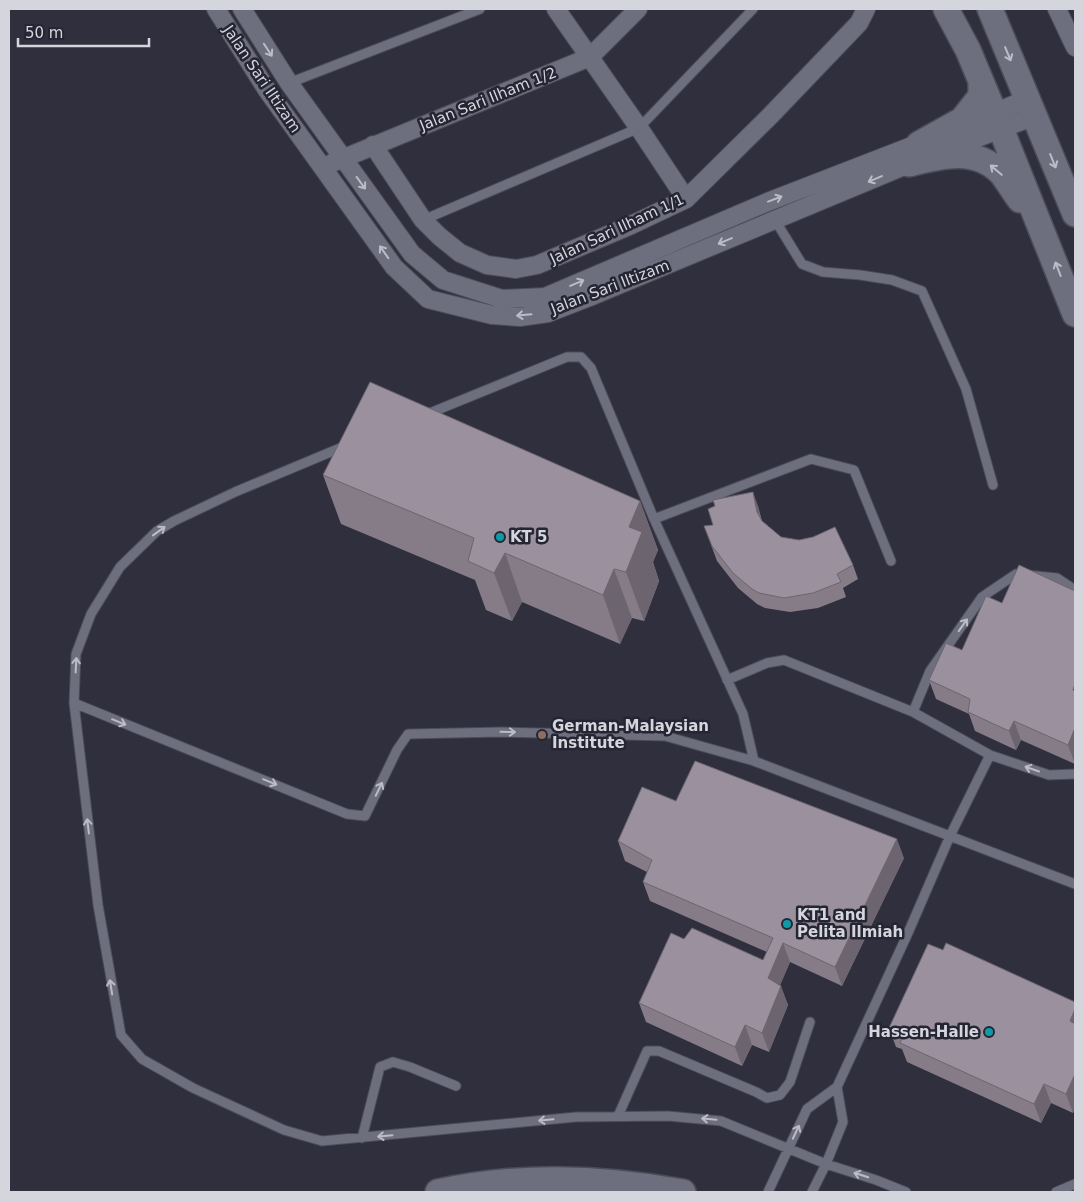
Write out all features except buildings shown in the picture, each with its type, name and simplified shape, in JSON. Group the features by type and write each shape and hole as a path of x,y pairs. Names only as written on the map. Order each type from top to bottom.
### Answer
{"street":[{"name":"Jalan Sari Iltizam","path":"216,9 267,90 394,267 428,299 492,315 520,316 548,313 775,220 914,154"},
{"name":"Jalan Sari Iltizam","path":"242,9 289,83 412,254 442,280 502,299 545,297 770,201 914,154 1031,107"},
{"path":"556,9 686,198"},
{"name":"Jalan Sari Ilham 1/2","path":"323,167 590,57 638,9"},
{"name":"Jalan Sari Ilham 1/1","path":"373,145 423,220 460,253 487,265 516,269 537,266 629,226 686,198 798,87 859,23 866,9"},
{"path":"946,9 968,50 1046,237 1075,314"},
{"path":"990,9 1075,214"},
{"path":"1058,9 1071,30 1075,47"},
{"path":"914,154 962,120 980,96 981,84"},
{"path":"914,154 937,157 968,155 985,162 1001,173 1046,237"},
{"path":"438,1192 509,1181 586,1179 646,1185 683,1192"}],"lane":[{"path":"289,83 480,9"},
{"path":"423,220 639,128 753,9"},
{"path":"775,220 802,264 823,272 892,280 922,292 966,390 993,485"},
{"path":"432,420 418,417 567,357 581,357 591,368 654,519 743,714 754,761"},
{"path":"352,443 235,492 157,531 120,567 92,614 76,654 74,704 98,906 120,1035 142,1059 193,1088 284,1130 322,1141 576,1117 668,1116 721,1120 826,1164 906,1192"},
{"path":"654,519 811,459 854,470 891,562"},
{"path":"645,529 663,538"},
{"path":"912,712 930,671 982,597 1016,574 1057,578 1075,590"},
{"path":"727,680 768,663 784,660 912,712 990,755 1050,775 1075,774"},
{"path":"74,704 347,814 365,816 396,750 408,734 502,732 665,736 754,761 1075,884"},
{"path":"768,1192 807,1109 837,1087 908,933 950,836 990,755"},
{"path":"618,1116 648,1050 659,1051 767,1098 780,1095 790,1082 810,1022"},
{"path":"362,1138 380,1067 393,1062 410,1066 456,1086"},
{"path":"812,1192 843,1122 837,1087"},
{"path":"1056,1192 1075,1184"}],"place":[{"name":"KT 5","path":"500,537"},
{"name":"German-Malaysian Institute","path":"542,735"},
{"name":"KT1 and Pelita Ilmiah","path":"787,924"},
{"name":"Hassen-Halle","path":"989,1032"}]}
